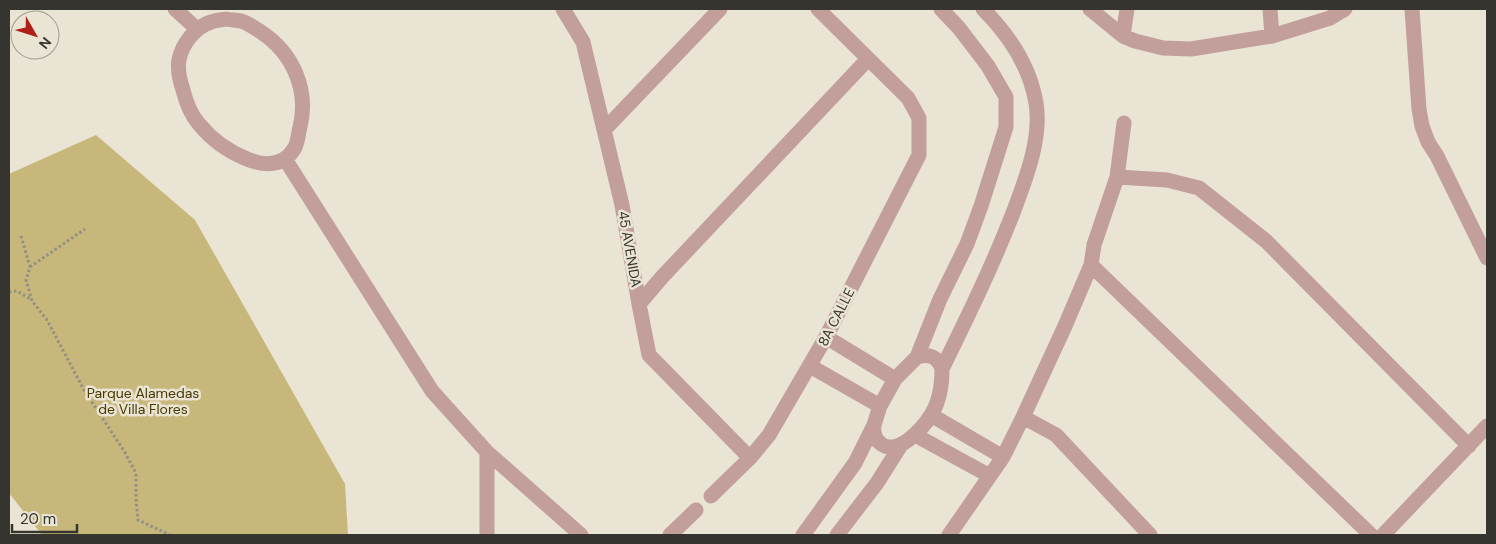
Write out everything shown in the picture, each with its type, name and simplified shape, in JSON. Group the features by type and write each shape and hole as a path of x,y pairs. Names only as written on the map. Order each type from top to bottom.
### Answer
{"street":[{"path":"175,9 197,29"},
{"name":"45 AVENIDA","path":"562,9 583,42 622,205 649,354 750,458"},
{"path":"604,130 720,9"},
{"path":"639,304 663,276 868,59 818,9"},
{"path":"803,535 854,463 874,425 880,406 895,379 916,357 940,299 967,244 987,189 1006,127 1006,97 988,66 959,28 940,9"},
{"path":"942,369 991,267 1027,176 1036,135 1036,104 1026,67 1000,26 983,9"},
{"path":"1090,9 1122,36 1163,48 1191,49 1272,36 1330,18 1346,9"},
{"path":"1122,36 1126,9"},
{"path":"1270,9 1272,36"},
{"path":"1412,9 1419,109 1422,126 1428,142 1437,156 1487,258"},
{"path":"226,19 242,22 271,39 283,52 293,67 300,84 302,102 302,120 296,144 294,149 285,158 275,164 264,164 232,153 213,140 197,122 186,102 180,80 178,61 184,44 197,29 211,22 226,19"},
{"name":"8A CALLE","path":"711,496 750,458 769,436 810,366 919,155 919,118 908,98 868,59"},
{"path":"949,535 1003,456 1065,326 1090,265 1094,245 1117,177 1124,123"},
{"path":"285,158 432,391 487,452 581,535"},
{"path":"1117,177 1167,180 1199,188 1266,241 1469,446"},
{"path":"1090,265 1371,535"},
{"path":"826,336 895,379"},
{"path":"874,425 876,439 887,448 894,447 901,445 915,435 931,415 942,385 942,369 936,358 930,355 916,357"},
{"path":"810,366 880,406"},
{"path":"931,415 1003,456"},
{"path":"1023,417 1056,435 1150,535"},
{"path":"1383,535 1487,426"},
{"path":"915,435 990,476"},
{"path":"837,535 877,483 901,445"},
{"path":"485,533 487,452"},
{"path":"670,535 696,510"}],"path":[{"path":"30,267 85,229"},
{"path":"21,236 30,267 26,280 32,301"},
{"path":"9,292 17,291 32,301 47,320 84,390 124,451 136,473 138,520 170,535"}],"green space":[{"name":"Parque Alamedas de Villa Flores","path":"96,135 195,220 345,484 348,535 42,535 9,493 9,174"}]}
